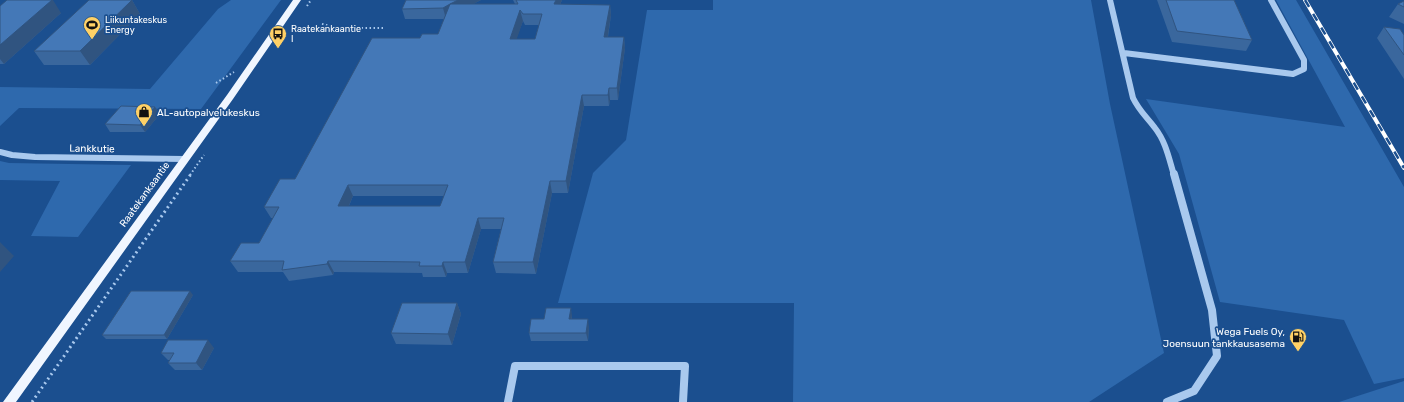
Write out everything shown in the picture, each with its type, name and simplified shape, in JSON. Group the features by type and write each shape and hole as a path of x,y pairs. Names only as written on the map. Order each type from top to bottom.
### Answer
{"main road":[{"name":"Raatekankaantie","path":"9,402 298,0"}],"street":[{"path":"1110,0 1124,53 1133,98 1139,111 1156,130 1166,147 1212,310 1217,356 1194,391 1167,402"},
{"path":"1124,53 1293,74 1304,69 1304,60 1271,0"},
{"name":"Lankkutie","path":"0,152 12,155 35,157 184,159"},
{"path":"508,402 515,366 685,366 683,402"}],"path":[{"path":"303,12 311,0"},
{"path":"322,24 339,28 383,28"},
{"path":"32,402 204,154"}],"shaded area":[{"path":"231,0 281,0 201,109 19,108 0,126 0,87 150,89 218,9"},
{"path":"713,0 1091,0 1110,104 1164,353 1089,402 793,402 794,303 558,303 593,173 626,140 647,10 713,10"},
{"path":"1276,0 1296,0 1404,187 1404,378 1374,384 1344,320 1220,302 1179,154 1146,99 1345,127"},
{"path":"0,161 9,163 131,165 78,237 31,236 60,181 0,180"},
{"path":"1404,381 1404,402 1339,402"}],"building":[{"path":"7,0 52,0 0,45 0,6"},
{"path":"89,0 132,0 80,51 34,51"},
{"path":"406,0 458,0 443,8 402,9"},
{"path":"516,0 556,0 554,4 610,5 604,37 624,37 617,88 609,88 608,95 582,95 566,181 550,181 533,262 493,262 504,218 478,218 465,262 443,262 442,266 419,266 420,262 328,261 327,264 282,270 284,261 230,261 241,243 259,243 279,207 264,207 280,179 295,179 372,38 420,38 422,34 438,34 450,4 518,4","holes":["520,10 523,14 542,14 535,39 510,39","348,185 448,185 440,206 338,206"]},
{"path":"1166,0 1234,0 1252,40 1177,31"},
{"path":"1404,1 1404,7 1398,4"},
{"path":"1384,27 1400,29 1404,35 1404,55"},
{"path":"121,106 155,107 140,125 105,124"},
{"path":"131,291 190,291 164,335 102,335"},
{"path":"402,303 457,303 448,334 391,333"},
{"path":"546,308 571,308 569,319 588,319 586,333 529,333 531,319 544,319"},
{"path":"168,340 208,340 196,363 168,363 174,353 161,353"}],"railway":[{"path":"1305,0 1404,168"}],"place":[{"name":"Liikuntakeskus Energy","path":"92,40"},
{"name":"Raatekankaantie I","path":"278,49"},
{"name":"AL-autopalvelukeskus","path":"144,127"},
{"name":"Wega Fuels Oy, Joensuun tankkausasema","path":"1298,352"}]}
